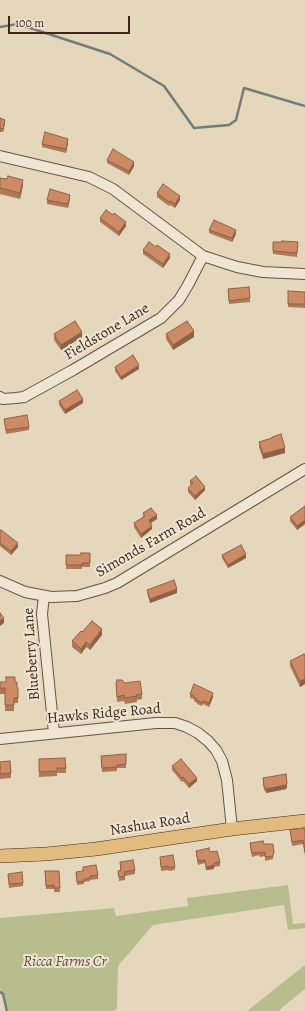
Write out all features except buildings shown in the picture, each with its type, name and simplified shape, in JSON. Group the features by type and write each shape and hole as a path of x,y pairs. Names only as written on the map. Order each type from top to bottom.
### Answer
{"main road":[{"name":"Nashua Road","path":"0,856 46,854 96,849 232,829 305,821"}],"street":[{"path":"0,156 89,177 112,189 203,256 237,267 263,272 305,274"},
{"name":"Fieldstone Lane","path":"0,397 3,399 24,397 161,318 179,300 203,256"},
{"name":"Simonds Farm Road","path":"0,581 18,590 44,596 77,596 105,588 117,583 305,469"},
{"name":"Blueberry Lane","path":"44,596 42,614 54,733"},
{"name":"Hawks Ridge Road","path":"0,739 162,722 174,723 193,730 203,736 212,745 222,761 227,780 232,829"}],"green space":[{"name":"Ricca Farms Cr","path":"288,885 293,924 305,923 305,928 288,930 284,905 153,925 118,966 117,1009 112,1011 9,1011 5,1003 0,988 0,918 114,908 116,916 188,906 187,898"},
{"path":"305,965 305,989 278,1011 247,1011"}],"waterway":[{"path":"0,27 18,24 110,54 164,86 194,128 229,125 236,120 244,88 305,106"},
{"path":"0,992 3,994 7,1011"}]}
